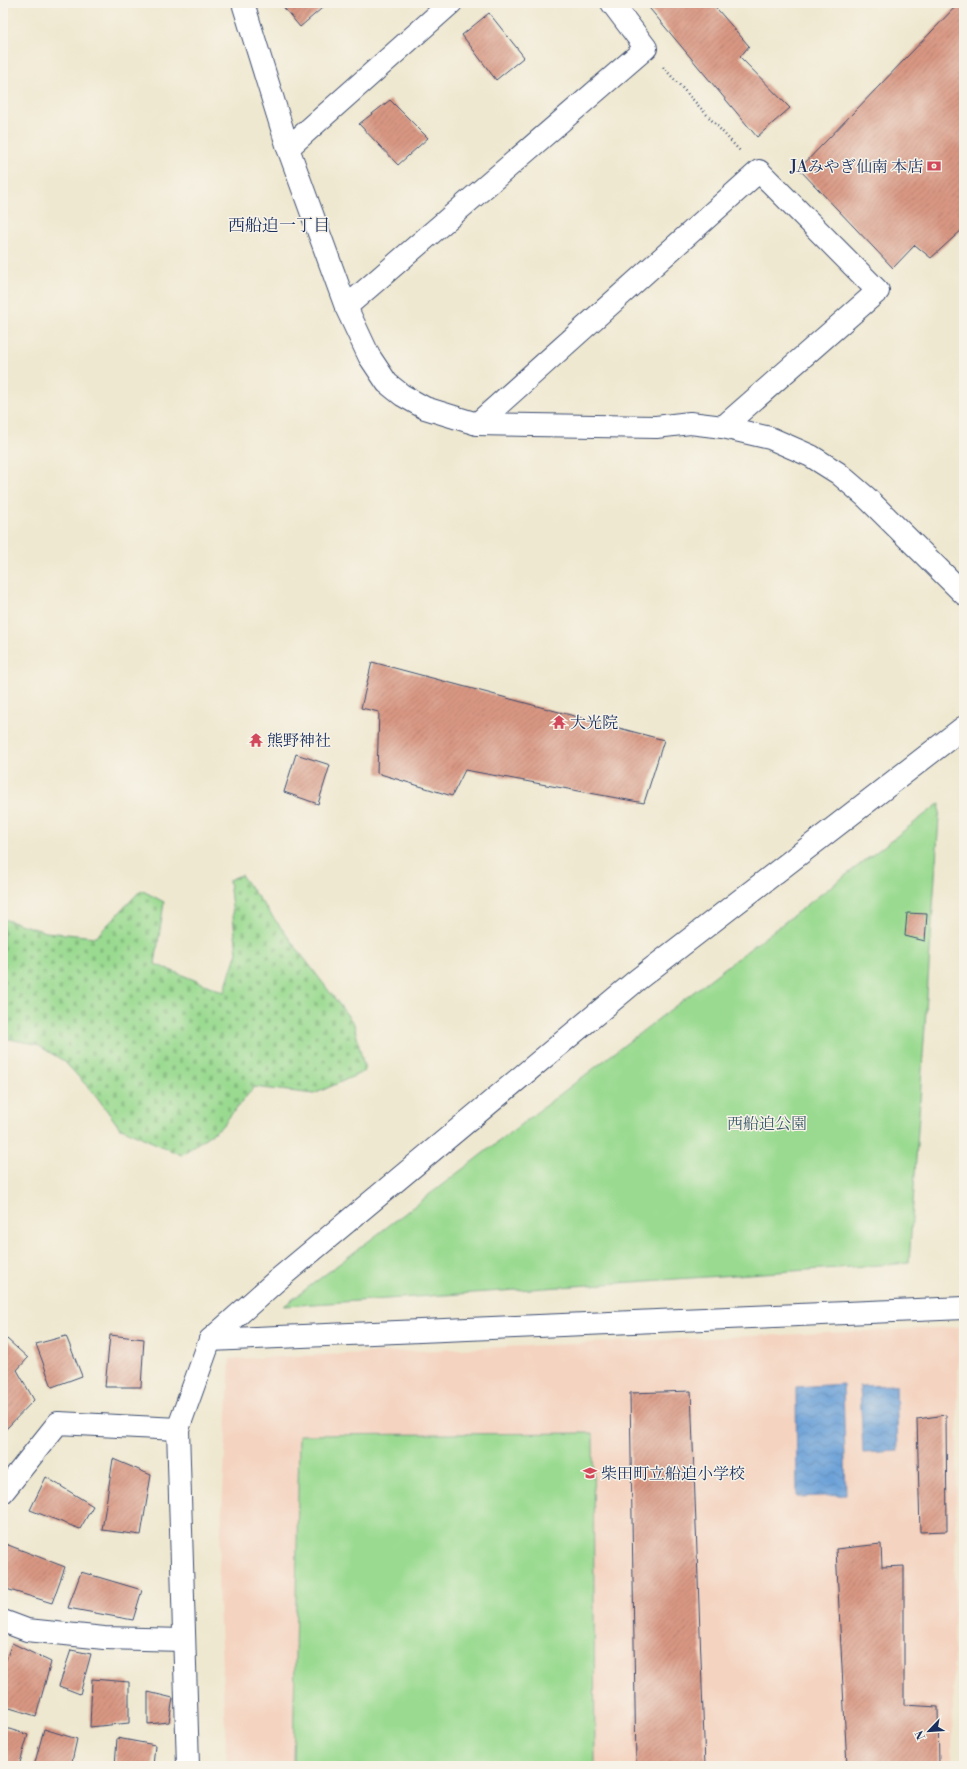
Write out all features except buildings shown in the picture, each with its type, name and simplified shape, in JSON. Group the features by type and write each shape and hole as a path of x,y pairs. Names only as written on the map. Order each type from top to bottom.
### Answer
{"street":[{"path":"243,3 288,148 346,307 369,356 387,383 402,395 425,408 477,424 656,427 690,423 722,427 770,438 811,456 838,473 866,497 964,594"},
{"path":"288,148 451,3"},
{"path":"346,307 646,48 612,3"},
{"path":"477,424 759,171 878,291 722,427"},
{"path":"188,1766 183,1640 178,1429 210,1340 275,1282 637,980 964,727"},
{"path":"210,1340 964,1308"},
{"path":"3,1492 58,1423 178,1429"},
{"path":"3,1621 27,1630 104,1638 183,1640"}],"path":[{"path":"646,48 759,171"}],"shaded area":[{"name":"柴田町立船迫小学校","path":"959,1327 952,1766 227,1766 218,1587 230,1359"}],"green space":[{"name":"西船迫公園","path":"940,803 909,1263 284,1306"},
{"path":"241,875 354,1024 365,1071 314,1094 254,1087 221,1127 181,1155 119,1127 97,1097 64,1061 36,1044 3,1038 3,919 46,932 96,937 141,890 164,902 155,964 224,992 237,952 229,880"},
{"path":"593,1433 595,1766 293,1766 299,1435"}],"water":[{"path":"843,1384 846,1495 797,1497 796,1387"},
{"path":"896,1385 898,1451 863,1453 860,1386"}],"place":[{"name":"JAみやぎ仙南 本店","path":"934,166"},
{"name":"大光院","path":"559,722"},
{"name":"熊野神社","path":"256,740"},
{"name":"柴田町立船迫小学校","path":"590,1473"}],"district":[{"name":"西船迫一丁目","path":"279,225"}]}
